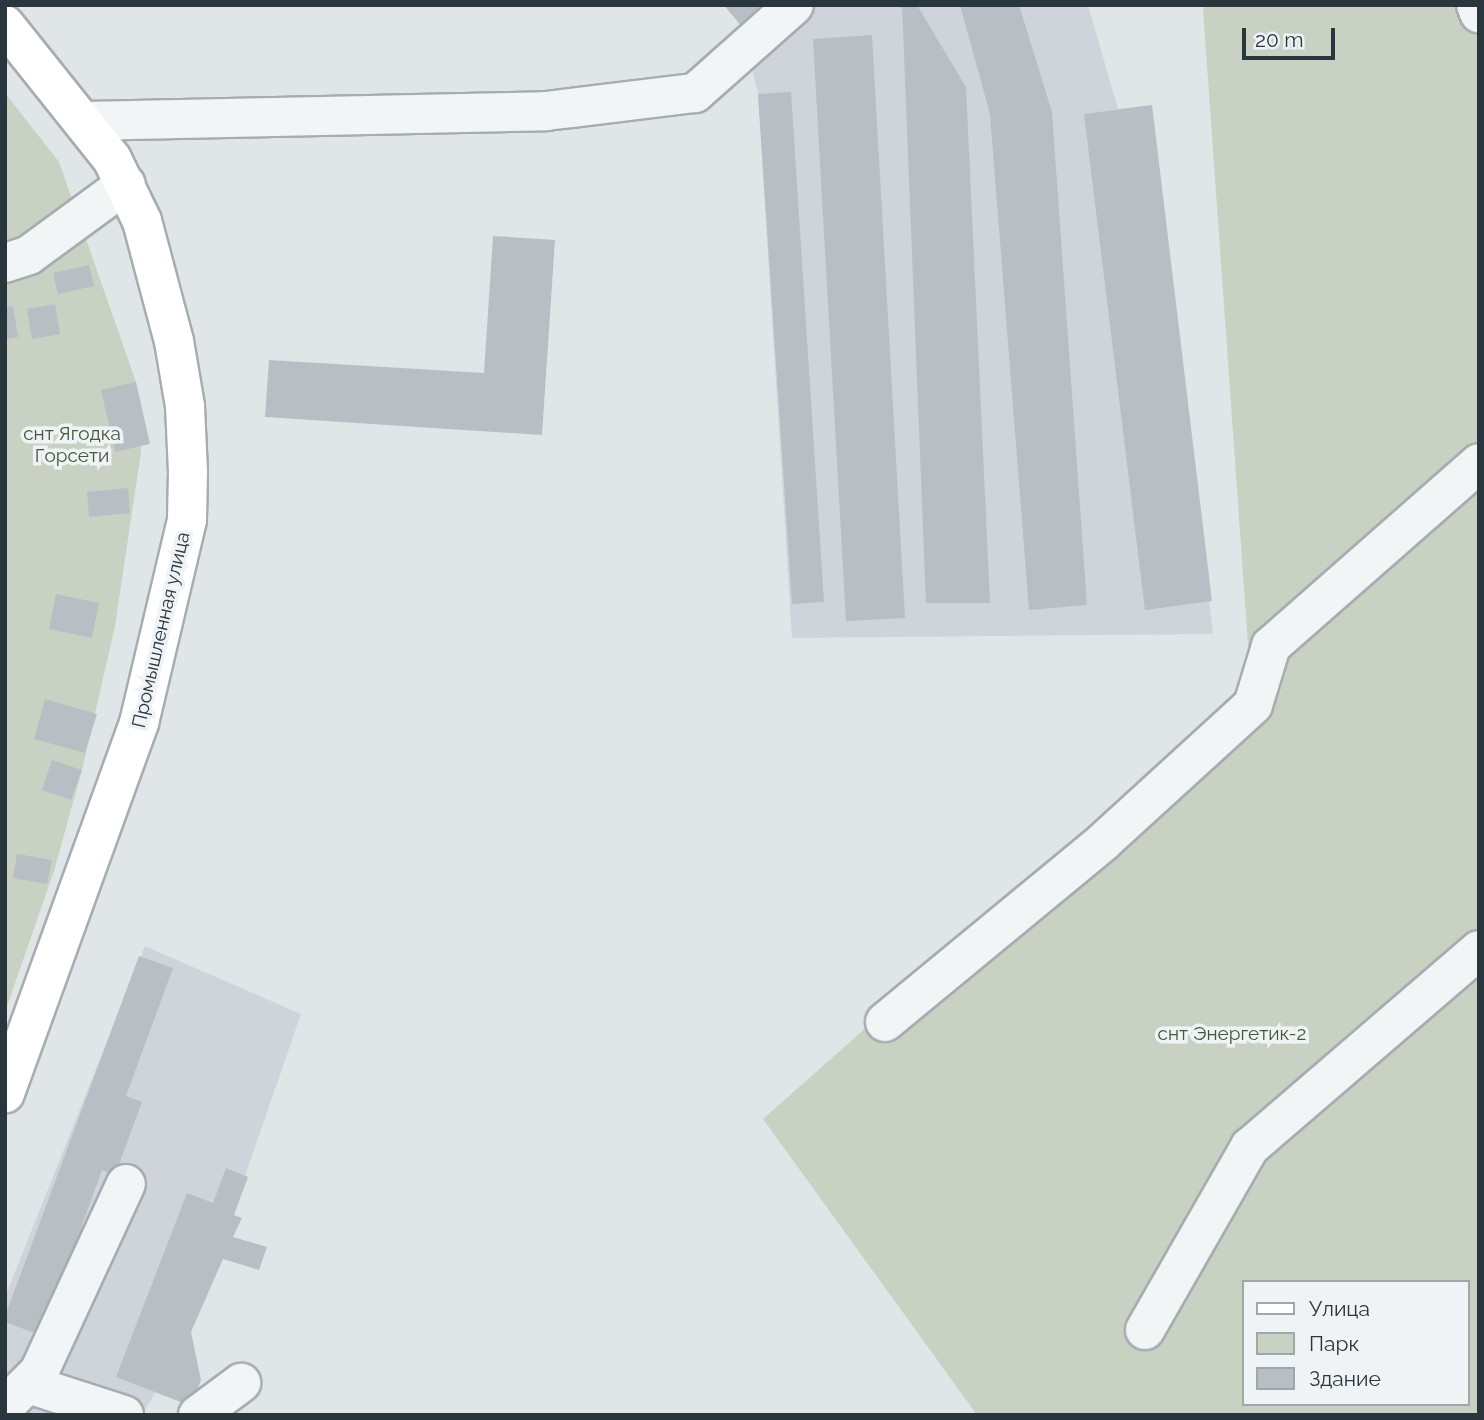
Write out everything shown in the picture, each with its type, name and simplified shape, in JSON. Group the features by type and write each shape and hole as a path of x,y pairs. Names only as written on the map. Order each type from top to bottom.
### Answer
{"main road":[{"name":"Промышленная улица","path":"5,25 85,121 126,184 142,221 174,341 185,406 187,520 157,662 121,783 5,1094"}],"lane":[{"path":"85,121 546,111 695,93 794,5"},
{"path":"1476,5 1479,13"},
{"path":"5,262 29,255 126,184"},
{"path":"885,1022 1103,842 1253,705 1270,646 1479,463"},
{"path":"1145,1330 1250,1147 1479,950"},
{"path":"17,1395 39,1372 127,1184"},
{"path":"198,1415 242,1383"},
{"path":"17,1395 124,1415"}],"shaded area":[{"path":"724,5 1088,5 1118,109 1152,105 1213,634 792,638 758,94 743,28"},
{"path":"145,946 301,1014 191,1332 142,1415 18,1415 5,1410 5,1297"}],"green space":[{"name":"снт Энергетик-2","path":"1207,5 1479,5 1479,1415 977,1415 763,1119 1251,687 1203,9"},
{"name":"снт Ягодка Горсети","path":"5,93 59,162 136,382 141,452 115,626 82,770 54,871 5,1012"}],"building":[{"path":"724,5 769,5 743,28"},
{"path":"902,5 917,5 966,87 990,603 926,603"},
{"path":"960,5 1019,5 1052,112 1087,605 1029,610 990,114"},
{"path":"872,35 905,618 846,621 813,39"},
{"path":"791,92 824,602 792,604 758,94"},
{"path":"1152,105 1212,601 1145,610 1084,114"},
{"path":"493,236 555,240 542,435 265,417 269,360 484,373"},
{"path":"89,265 94,286 58,294 53,273"},
{"path":"55,304 60,334 32,339 27,309"},
{"path":"13,306 18,337 5,339 5,307"},
{"path":"136,382 150,444 115,452 101,390"},
{"path":"128,488 130,513 89,517 87,492"},
{"path":"56,594 99,603 92,638 49,629"},
{"path":"45,699 97,714 85,753 34,739"},
{"path":"52,760 82,770 71,800 42,790"},
{"path":"17,854 52,860 47,884 13,878"},
{"path":"139,956 173,968 126,1096 142,1102 115,1175 102,1170 81,1228 96,1234 43,1336 5,1322 5,1316"},
{"path":"226,1168 248,1177 234,1215 242,1218 233,1237 267,1247 259,1270 223,1259 191,1332 201,1380 191,1406 116,1377 187,1193 213,1203"}]}
